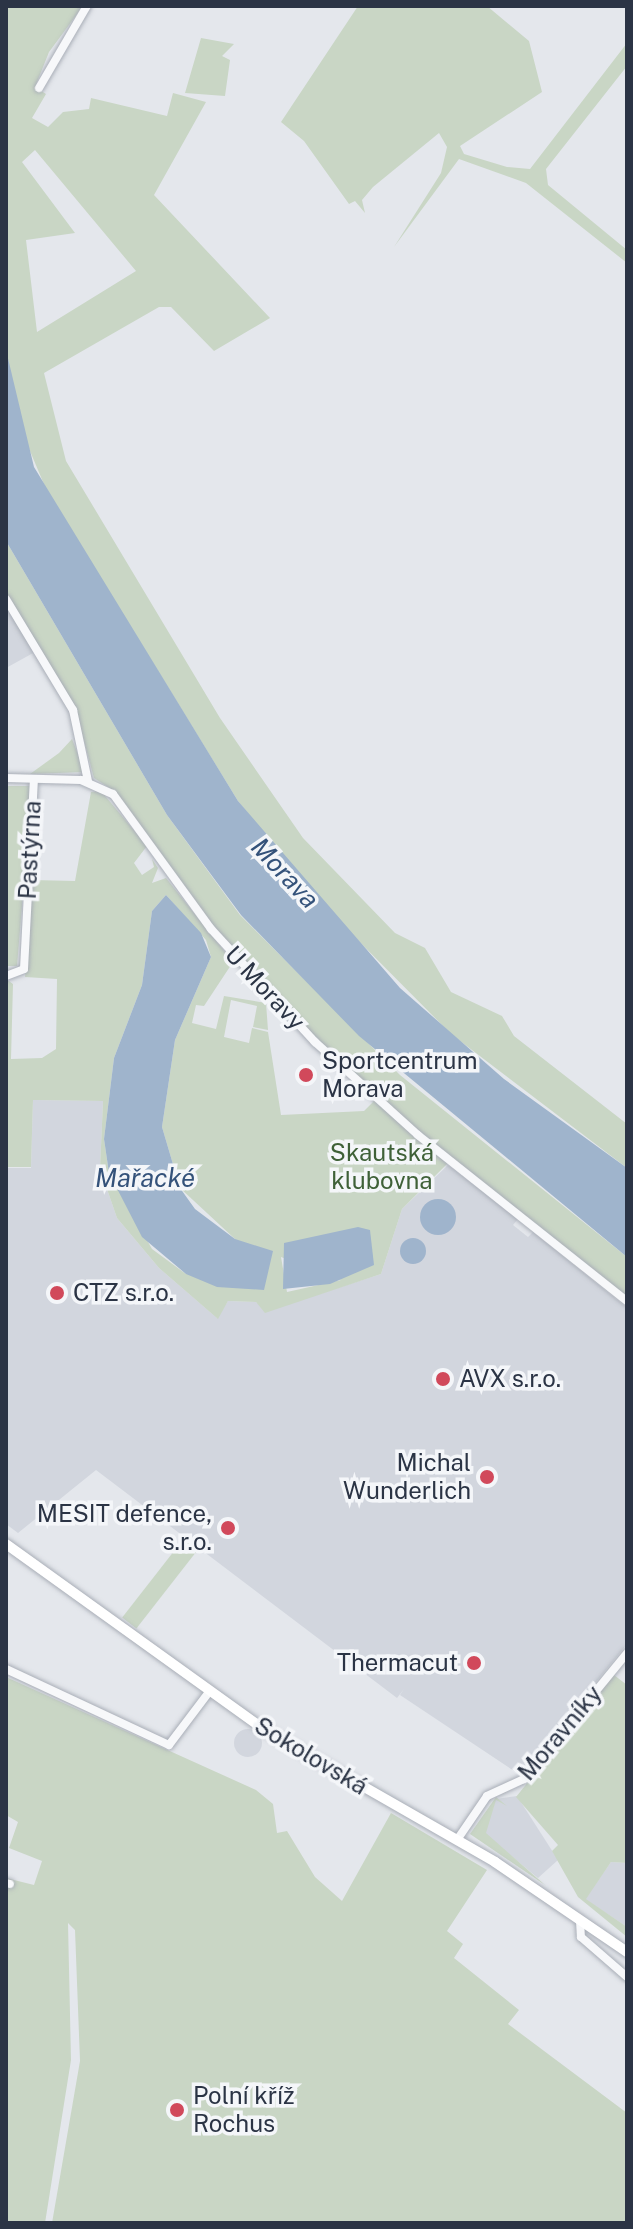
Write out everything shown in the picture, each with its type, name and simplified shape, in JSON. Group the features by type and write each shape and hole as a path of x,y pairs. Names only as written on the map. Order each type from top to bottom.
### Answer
{"main road":[{"name":"Sokolovská","path":"6,1544 209,1692 298,1752 457,1840 627,1952"}],"street":[{"path":"39,88 87,6"},
{"path":"6,599 73,710 88,781 6,778"},
{"name":"Pastýrna","path":"6,976 24,969 34,779"},
{"name":"U Moravy","path":"88,781 118,799 211,929 315,1042 418,1135 627,1301"},
{"name":"Moravníky","path":"457,1840 487,1796 524,1779 627,1653"},
{"path":"6,1669 169,1745 209,1692"},
{"path":"580,1920 581,1937 627,1977"}],"shaded area":[{"path":"6,605 35,652 6,668"},
{"path":"33,1100 103,1101 100,1169 117,1218 159,1268 217,1318 228,1301 256,1302 267,1311 381,1274 402,1209 448,1165 518,1219 513,1225 528,1237 533,1232 627,1308 627,1644 520,1775 400,1695 404,1689 397,1698 96,1470 18,1533 6,1524 6,1168 31,1168"},
{"path":"248,1729 258,1733 262,1743 258,1753 248,1757 238,1753 234,1743 238,1733"},
{"path":"517,1796 558,1860 538,1878 481,1831 496,1799"},
{"path":"611,1862 627,1863 627,1927 585,1899"}],"green space":[{"path":"6,6 83,6 49,52 35,87 46,94 32,118 48,127 63,112 89,109 91,98 167,116 173,93 206,102 154,195 270,318 214,351 171,307 159,307 44,373 66,461 220,718 303,838 395,933 425,948 451,992 502,1016 514,1036 627,1124 627,1168 451,1034 314,896 238,801 46,489 22,432 6,350","holes":["35,150 136,271 37,332 26,240 75,233 22,162"]},
{"path":"358,6 487,6 529,41 542,92 460,146 464,154 507,167 530,169 627,43 627,66 546,169 548,185 627,250 627,263 526,183 459,159 394,247 441,173 447,147 439,133 373,187 362,200 365,213 355,201 349,204 304,141 281,122"},
{"path":"201,38 234,44 222,56 230,60 225,96 185,93"},
{"path":"6,541 167,815 240,915 400,1075 627,1257 627,1299 410,1126 319,1043 210,925 111,789 94,778 77,715 6,595"},
{"path":"72,739 85,772 30,774 59,753"},
{"path":"6,786 32,786 17,966 6,966"},
{"name":"Skautská klubovna","path":"101,791 147,846 134,863 142,875 154,867 152,859 158,868 152,883 166,878 233,962 204,1006 196,1005 192,1023 216,1029 224,996 266,1003 268,1030 253,1027 257,1006 231,1000 224,1037 249,1043 252,1028 268,1032 281,1115 364,1111 374,1101 449,1162 402,1209 381,1274 265,1313 256,1302 228,1301 218,1319 159,1268 117,1218 100,1169 103,1101 33,1100 31,1167 6,1167 6,979 13,984 11,1059 42,1058 56,1049 57,979 25,977 32,880 75,881 91,792","holes":["166,895 206,940 211,957 175,1040 162,1127 180,1188 235,1239 186,1274 152,1249 109,1173 104,1139 114,1058 142,985 152,911","281,1257 341,1280 287,1292"]},
{"path":"185,1537 199,1548 136,1628 122,1617"},
{"path":"614,1675 627,1685 627,1863 611,1862 586,1899 627,1927 627,1937 578,1897 552,1851 558,1845 516,1797"},
{"path":"6,1677 256,1790 273,1804 277,1833 287,1831 315,1877 342,1901 391,1813 487,1870 447,1931 463,1944 454,1958 519,2010 508,2024 627,2113 627,2223 52,2223 80,2061 75,1930 68,1923 71,2060 45,2223 6,2223 6,1878 34,1885 42,1861 9,1848 18,1822 6,1815"},
{"path":"496,1797 507,1806 496,1800 486,1833 545,1885 470,1834"}],"water":[{"name":"Morava","path":"6,350 34,467 238,801 400,988 504,1079 627,1168 627,1257 359,1036 241,915 167,815 6,541"},
{"name":"Mařacké","path":"166,895 201,933 211,957 175,1040 162,1127 180,1188 195,1209 235,1239 273,1251 264,1290 217,1287 186,1274 142,1237 109,1173 104,1139 114,1058 142,985 152,911"},
{"path":"438,1199 451,1204 456,1217 451,1230 438,1235 425,1230 420,1217 425,1204"},
{"path":"358,1227 370,1230 374,1265 330,1284 283,1289 284,1243"},
{"path":"413,1238 422,1242 426,1251 422,1260 413,1264 404,1260 400,1251 404,1242"}],"place":[{"name":"Sportcentrum Morava","path":"306,1075"},
{"name":"CTZ s.r.o.","path":"57,1293"},
{"name":"AVX s.r.o.","path":"443,1379"},
{"name":"Michal Wunderlich","path":"487,1477"},
{"name":"MESIT defence, s.r.o.","path":"228,1528"},
{"name":"Thermacut","path":"474,1663"},
{"name":"Polní kříž Rochus","path":"177,2110"}]}
